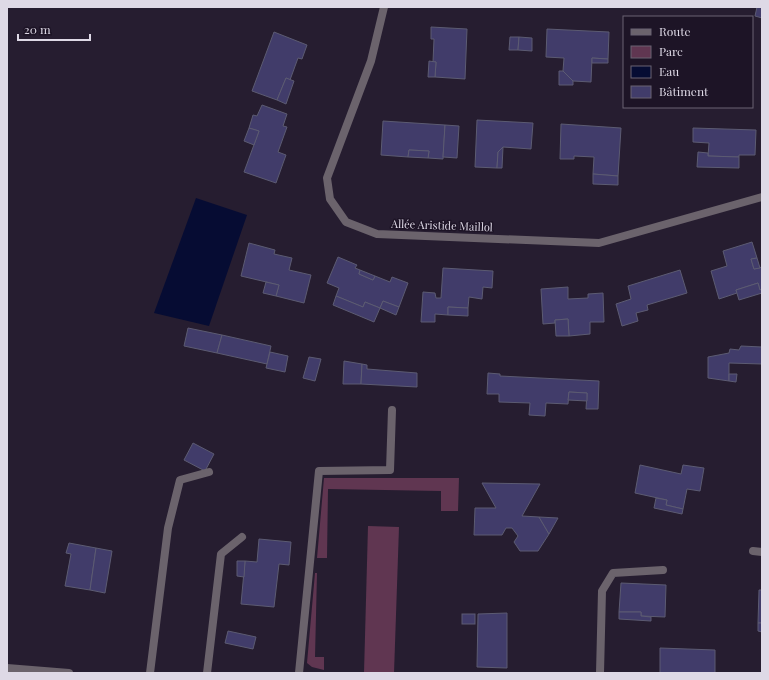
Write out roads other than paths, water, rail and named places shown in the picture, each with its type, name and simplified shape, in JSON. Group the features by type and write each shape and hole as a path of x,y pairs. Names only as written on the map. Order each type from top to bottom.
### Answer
{"street":[{"name":"Allée Aristide Maillol","path":"384,7 371,61 327,178 330,199 346,222 377,234 599,243 762,197"},
{"path":"300,673 318,471 390,470 392,410"},
{"path":"150,673 158,622 168,528 180,480 209,472"},
{"path":"207,673 221,554 242,537"},
{"path":"753,551 762,552"},
{"path":"600,673 602,591 612,573 663,570"},
{"path":"7,668 70,673"}],"water":[{"path":"196,198 247,215 209,326 154,313"}]}
